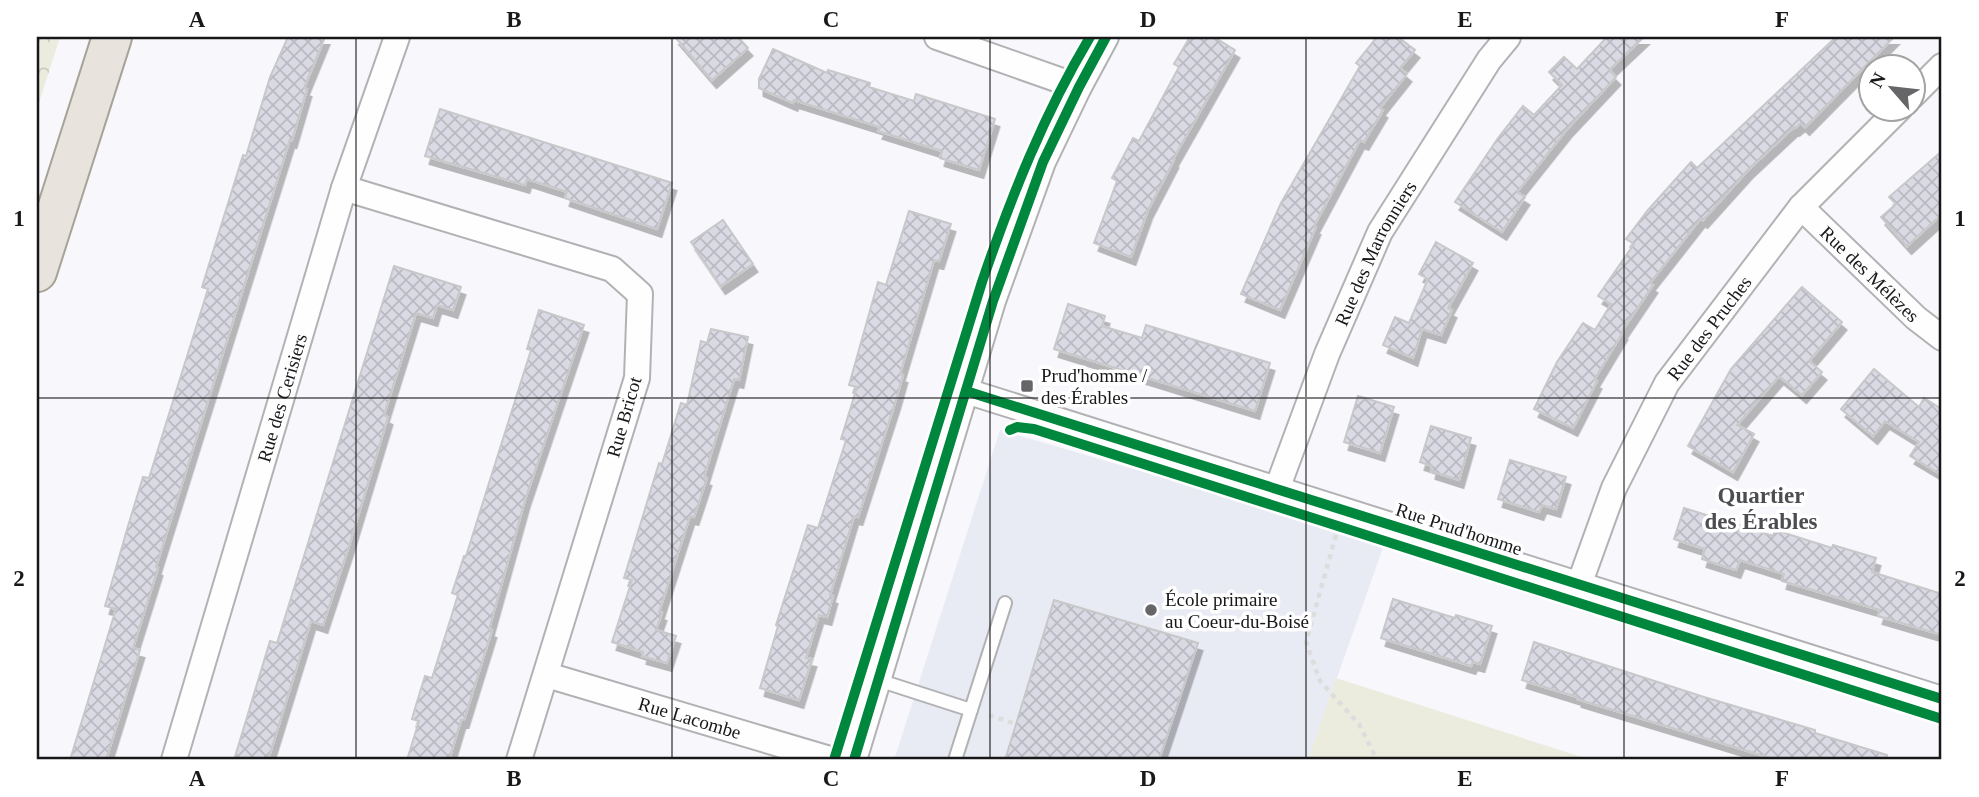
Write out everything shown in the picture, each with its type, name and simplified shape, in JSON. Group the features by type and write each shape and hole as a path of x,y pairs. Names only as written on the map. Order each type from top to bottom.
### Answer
{"main road":[{"path":"37,272 112,37"}],"street":[{"name":"Rue des Cerisiers","path":"174,760 344,188 397,37"},
{"path":"937,37 1079,86"},
{"path":"854,760 993,301 1020,223 1043,162 1106,37"},
{"name":"Rue des Marronniers","path":"1277,489 1327,354 1380,232 1489,60 1508,37"},
{"path":"1926,83 1942,66"},
{"name":"Rue des Pruches","path":"1579,585 1614,488 1667,383 1801,207 1886,122"},
{"name":"Rue Bricot","path":"344,188 612,270 640,295 637,378 519,760"},
{"name":"Rue des Mélèzes","path":"1801,207 1916,318 1942,338"},
{"name":"Rue Prud'homme","path":"966,391 1942,699"},
{"name":"Rue Lacombe","path":"547,675 833,760"}],"lane":[{"path":"955,760 1005,603"},
{"path":"878,680 971,710"}],"path":[{"path":"1325,523 1351,532"},
{"path":"1338,528 1306,642 1320,681 1359,724 1377,760"},
{"path":"992,715 1016,724"}],"shaded area":[{"name":"École primaire au Coeur‑du‑Boisé","path":"1000,430 1385,542 1308,760 894,760"}],"green space":[{"path":"37,37 60,37 37,109"},
{"path":"1336,678 1591,760 1308,760"}],"building":[{"path":"288,37 325,37 304,88 307,89 292,140 290,139 156,567 158,568 133,648 140,650 106,760 70,760 116,609 105,606 128,526 143,477 149,478 208,289 202,287 243,155 246,156 270,77"},
{"path":"675,37 738,37 748,48 712,80"},
{"path":"1190,37 1214,37 1235,50 1173,159 1148,210 1131,257 1094,243 1117,181 1112,178 1133,138 1139,141 1179,67 1174,64"},
{"path":"1377,37 1398,37 1415,50 1400,68 1407,74 1380,108 1383,110 1364,142 1360,140 1314,226 1316,227 1280,310 1241,294 1281,203 1360,66 1356,63"},
{"path":"1607,37 1644,37 1609,70 1616,77 1568,128 1517,192 1525,197 1502,232 1455,202 1523,106 1534,115 1562,85 1549,72 1564,57 1577,69"},
{"path":"1836,37 1894,37 1879,52 1856,52 1856,75 1805,127 1801,123 1794,127 1748,170 1703,220 1701,218 1650,283 1653,285 1594,380 1597,381 1573,428 1534,409 1557,362 1583,323 1595,330 1611,304 1598,296 1634,244 1626,239 1691,162 1697,168"},
{"path":"773,49 827,73 828,70 870,83 869,87 914,101 916,94 995,119 979,170 940,158 942,151 878,131 880,127 794,100 793,103 759,88 759,79"},
{"path":"440,109 672,183 657,229 565,198 567,192 527,179 525,185 425,156"},
{"path":"1942,151 1942,214 1907,246 1881,217 1896,204 1889,197"},
{"path":"909,211 951,224 939,261 934,260 900,374 903,375 896,400 858,517 854,516 830,595 833,596 827,617 819,615 806,658 812,659 799,700 760,688 778,626 776,625 808,525 818,528 846,440 841,439 857,387 849,385 878,282 886,285"},
{"path":"723,220 753,264 721,286 691,242"},
{"path":"1436,242 1473,263 1448,308 1452,310 1441,335 1419,328 1422,329 1413,358 1383,345 1395,317 1409,323 1428,279 1419,274"},
{"path":"394,266 461,287 453,310 437,305 433,318 416,313 384,415 388,417 323,625 311,621 268,760 234,760 270,641 277,643"},
{"path":"1802,287 1842,322 1809,361 1822,372 1802,395 1779,376 1737,425 1754,434 1733,472 1688,446 1731,369"},
{"path":"1068,304 1105,316 1102,326 1142,338 1146,325 1270,363 1255,411 1054,349"},
{"path":"539,310 584,325 525,500 489,629 492,630 449,760 407,760 419,721 412,719 416,705 425,676 432,678 458,595 452,593 531,350 527,349"},
{"path":"711,329 748,337 739,380 734,379 704,477 707,478 694,517 690,516 659,612 662,613 656,630 676,636 667,663 642,656 643,652 612,642 632,580 624,578 659,463 662,464 681,403 687,405 701,341 707,343"},
{"path":"1874,369 1919,407 1924,398 1940,408 1942,403 1942,475 1910,456 1919,442 1885,421 1873,436 1841,409"},
{"path":"1358,396 1394,407 1380,453 1344,442"},
{"path":"1431,426 1471,438 1459,480 1431,471 1432,466 1420,462"},
{"path":"1510,460 1566,477 1556,509 1542,505 1539,512 1498,499"},
{"path":"1684,508 1773,536 1775,530 1832,548 1833,545 1876,558 1872,572 1942,594 1942,635 1878,616 1880,610 1782,581 1784,574 1740,560 1736,570 1702,559 1705,549 1674,539"},
{"path":"1393,599 1492,626 1480,664 1473,662 1471,666 1381,638"},
{"path":"1054,600 1198,643 1159,760 1005,760"},
{"path":"1534,642 1815,730 1815,733 1887,755 1886,760 1777,760 1577,699 1522,680"}],"cycle path":[{"path":"834,760 993,250 1043,126 1090,37"},
{"path":"854,760 993,301 1043,162 1106,37"},
{"path":"966,391 1942,699"},
{"path":"1010,430 1017,427 1034,429 1942,719"}],"place":[{"name":"Prud'homme / des Érables","path":"1027,386"},
{"name":"École primaire au Coeur‑du‑Boisé","path":"1151,610"}],"district":[{"name":"Quartier des Érables","path":"1761,508"}]}
